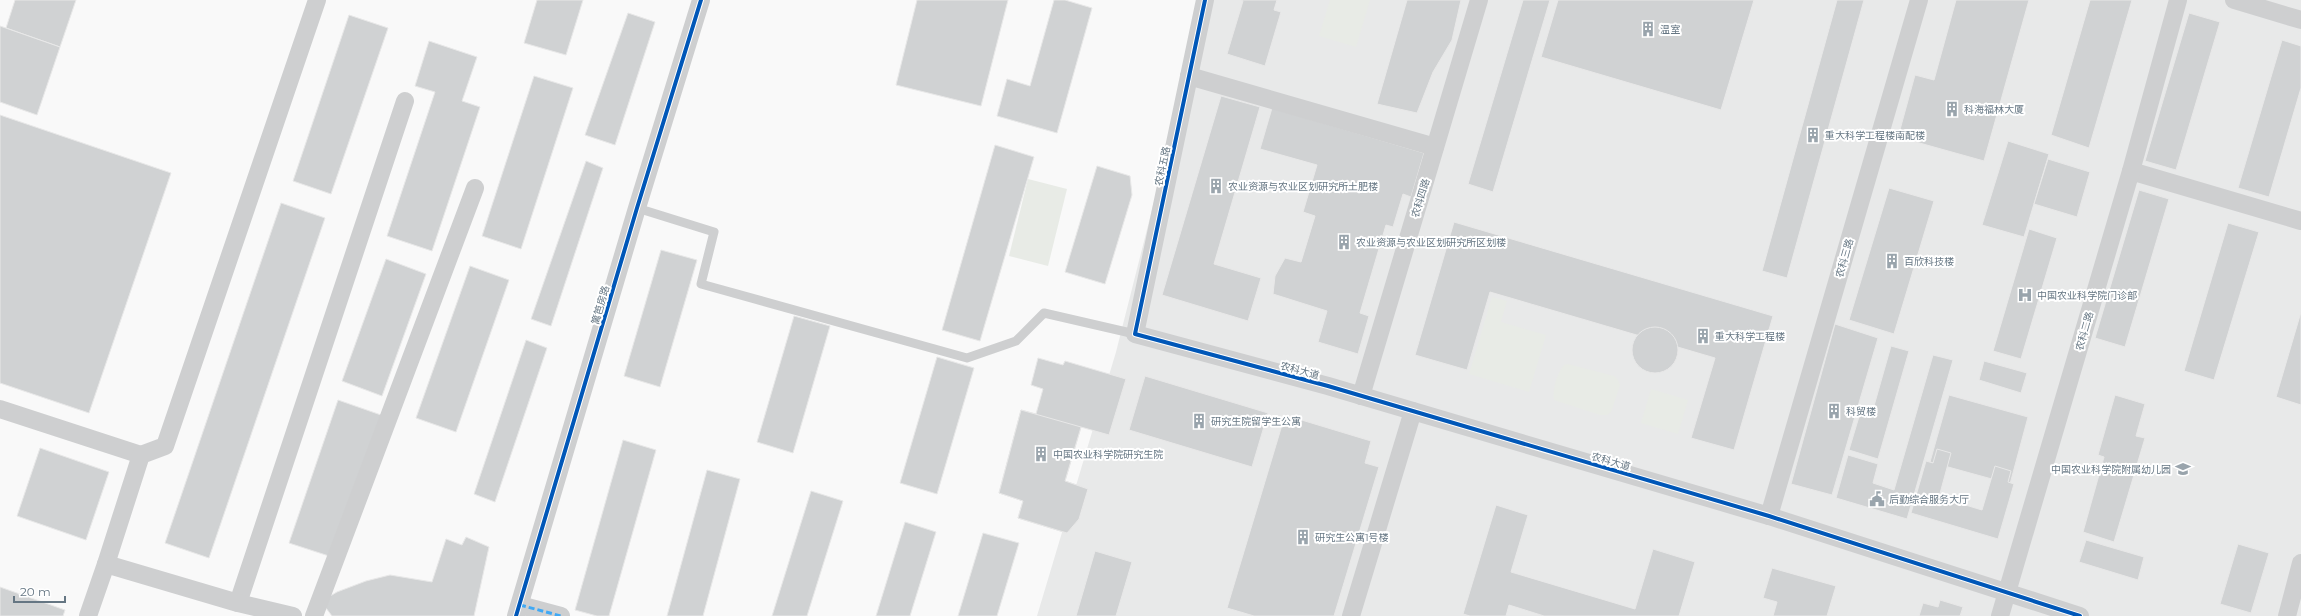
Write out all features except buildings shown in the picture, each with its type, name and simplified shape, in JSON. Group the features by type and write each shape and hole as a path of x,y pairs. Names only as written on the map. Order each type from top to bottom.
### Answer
{"street":[{"path":"0,409 141,455 165,446 317,0"},
{"name":"篱笆房路","path":"518,610 637,208 701,0"},
{"name":"农科五路","path":"1135,334 1205,0"},
{"name":"农科四路","path":"1361,396 1479,0"},
{"name":"农科三路","path":"1769,516 1919,0"},
{"name":"农科二路","path":"2000,616 2131,171 2178,0"},
{"path":"2234,0 2301,20"},
{"path":"1189,76 1435,147"},
{"path":"238,603 405,101"},
{"path":"2131,171 2301,220"},
{"path":"314,616 475,188"},
{"name":"农科大道","path":"1135,334 1361,396 1769,516 2007,594 2080,616"},
{"path":"1351,616 1413,411"},
{"path":"88,616 141,455"},
{"path":"2286,616 2301,563"},
{"path":"106,564 238,603 293,616"},
{"path":"518,610 561,616"}],"lane":[{"path":"637,208 714,232 701,284 966,358 1016,341 1044,313 1135,334"}],"shaded area":[{"path":"1205,0 2301,0 2301,616 1037,616 1116,352"},
{"path":"1330,0 1370,0 1356,47 1319,36"},
{"path":"1028,179 1067,189 1048,266 1009,256"},
{"path":"1492,297 1507,301 1501,322 1546,335 1529,392 1469,374"},
{"path":"1568,364 1614,376 1618,380 1620,385 1611,412 1607,415 1600,415 1554,400 1554,387 1557,377 1561,368"},
{"path":"1651,389 1688,400 1678,434 1641,423"}],"marked path":[{"path":"520,605 561,616"}],"cycle path":[{"path":"516,616 637,208 701,0"},
{"path":"1205,0 1135,334 1328,386 1769,516 2080,616"}],"place":[{"name":"温室","path":"1648,29"},
{"name":"科海福林大厦","path":"1952,109"},
{"name":"重大科学工程楼南配楼","path":"1813,135"},
{"name":"农业资源与农业区划研究所土肥楼","path":"1216,186"},
{"name":"农业资源与农业区划研究所区划楼","path":"1344,242"},
{"name":"百欣科技楼","path":"1892,261"},
{"name":"中国农业科学院门诊部","path":"2025,295"},
{"name":"重大科学工程楼","path":"1703,336"},
{"name":"科贸楼","path":"1834,411"},
{"name":"研究生院留学生公寓","path":"1199,421"},
{"name":"中国农业科学院研究生院","path":"1041,454"},
{"name":"中国农业科学院附属幼儿园","path":"2183,469"},
{"name":"后勤综合服务大厅","path":"1877,499"},
{"name":"研究生公寓1号楼","path":"1303,537"}]}
